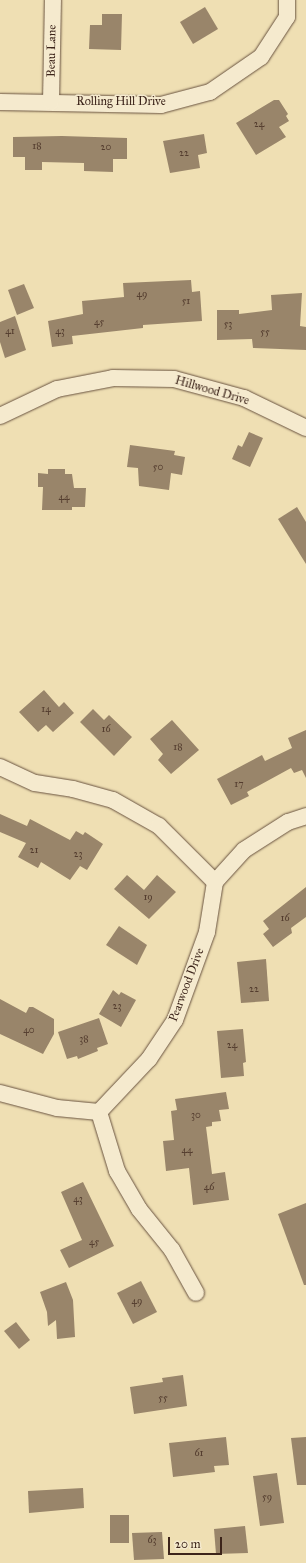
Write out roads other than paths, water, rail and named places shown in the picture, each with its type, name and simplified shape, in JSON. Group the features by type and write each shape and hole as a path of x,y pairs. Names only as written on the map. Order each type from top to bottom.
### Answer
{"street":[{"name":"Beau Lane","path":"51,102 53,0"},
{"name":"Rolling Hill Drive","path":"0,102 161,104 210,92 261,57 287,17 287,0"},
{"name":"Hillwood Drive","path":"0,416 57,389 113,378 174,379 244,398 306,428"},
{"path":"0,767 35,783 73,789 113,800 160,826 215,882 244,850 288,822 306,816"},
{"name":"Pearwood Drive","path":"99,1112 150,1060 175,1020 207,932 215,882"},
{"path":"0,1093 57,1108 99,1112 116,1171 139,1209 172,1250 196,1293"}]}
